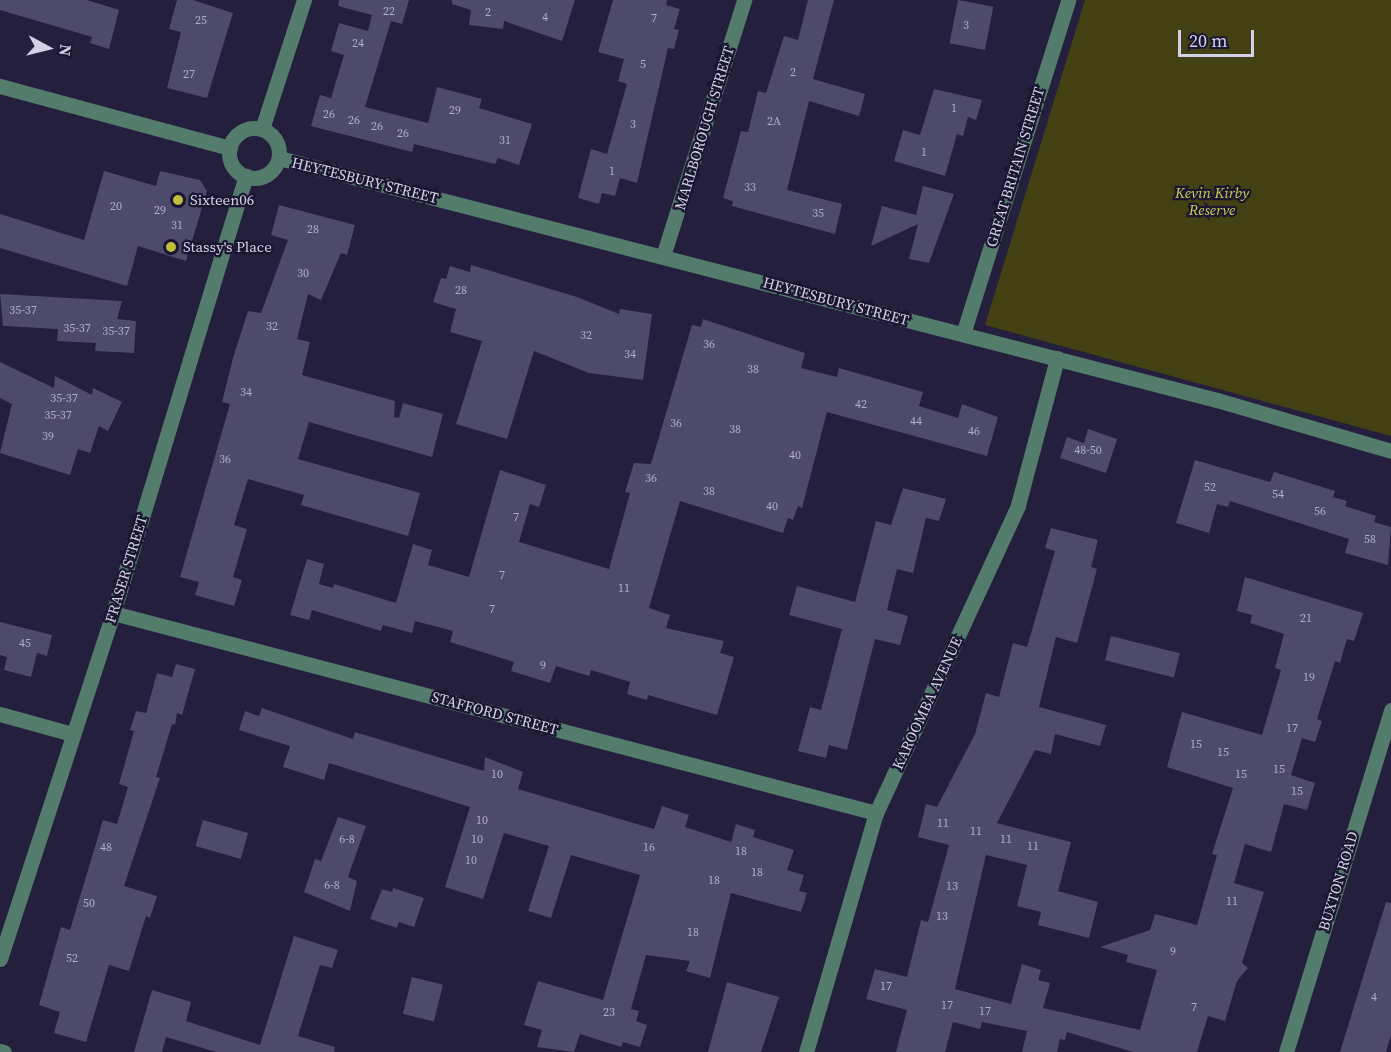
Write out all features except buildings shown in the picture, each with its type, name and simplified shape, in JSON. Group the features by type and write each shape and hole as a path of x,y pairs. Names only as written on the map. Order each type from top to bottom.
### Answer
{"street":[{"path":"262,129 303,0"},
{"name":"MARLBOROUGH STREET","path":"663,256 744,0"},
{"name":"GREAT BRITAIN STREET","path":"963,334 1068,0"},
{"path":"0,86 230,148"},
{"path":"262,129 278,144 279,158 270,173 254,178 246,176 231,162 230,148 238,134 262,129"},
{"name":"HEYTESBURY STREET","path":"279,158 1057,358 1391,451"},
{"name":"FRASER STREET","path":"0,959 113,613 246,176"},
{"name":"KAROOMBA AVENUE","path":"806,1052 876,813 1018,505 1057,358"},
{"name":"STAFFORD STREET","path":"113,613 876,813"},
{"name":"BUXTON ROAD","path":"1286,1052 1391,710"},
{"path":"0,714 72,734"}],"green space":[{"name":"Kevin Kirby Reserve","path":"1085,0 1391,0 1391,436 985,325"}],"place":[{"name":"Sixteen06","path":"178,200"},
{"name":"Stassy's Place","path":"171,247"}]}
